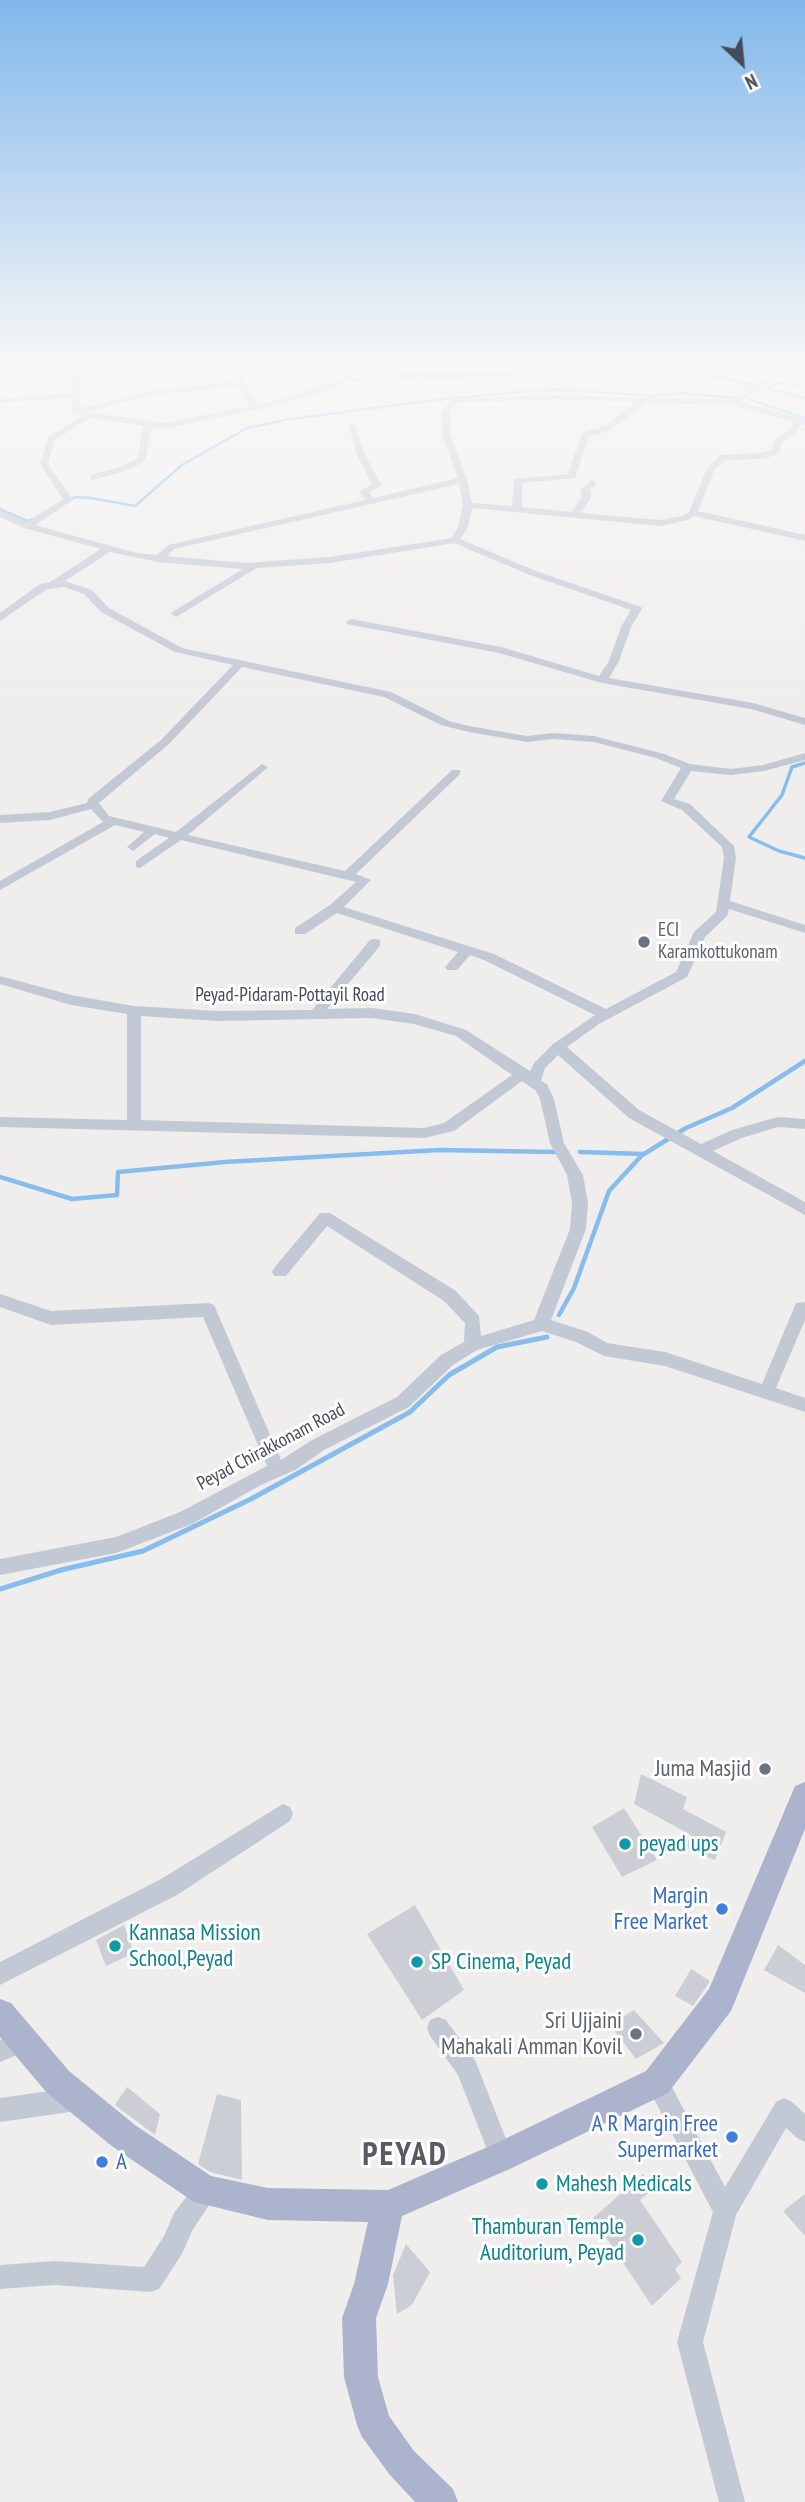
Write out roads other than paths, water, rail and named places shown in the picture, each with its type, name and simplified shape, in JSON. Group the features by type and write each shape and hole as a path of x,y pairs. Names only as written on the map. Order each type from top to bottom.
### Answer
{"main road":[{"path":"0,2014 12,2046 124,2136 205,2191 268,2204 388,2206 501,2157 657,2082 720,2000 804,1802"},
{"path":"388,2206 371,2284 359,2318 361,2377 374,2424 402,2463 440,2502"}],"street":[{"path":"27,526 68,500 55,480"},
{"path":"370,501 364,491 377,486 374,480"},
{"path":"158,559 171,547 463,480 468,505 463,527 455,540"},
{"path":"517,509 517,481 531,480"},
{"path":"468,505 660,523 685,518 692,513 706,480"},
{"path":"576,515 577,509 587,496 585,490 592,483"},
{"path":"0,513 27,526 108,549 158,559 255,565 330,559 455,540 533,573 637,609 626,627 614,661 602,680"},
{"path":"692,513 805,538"},
{"path":"0,618 36,590 54,583 108,549"},
{"path":"176,614 255,565"},
{"path":"54,583 88,592 105,610 179,650 387,694 445,723 527,739 554,736 594,739 660,756 688,767 730,772 764,768 805,756"},
{"path":"351,622 500,650 602,680 718,698 775,711 805,722"},
{"path":"93,805 92,802 165,742 240,663"},
{"path":"140,864 179,836 262,767"},
{"path":"0,1122 424,1133 449,1128 529,1077 558,1047 607,1015 682,974 699,935 722,913 730,858 728,846 686,807 667,801 688,767"},
{"path":"348,875 456,772"},
{"path":"0,819 50,816 93,805"},
{"path":"93,805 105,819 365,880 335,908 300,931"},
{"path":"0,886 113,821"},
{"path":"133,847 153,830"},
{"path":"725,904 805,929"},
{"path":"335,908 489,957 607,1015"},
{"path":"316,1014 375,943"},
{"path":"452,967 467,950"},
{"name":"Peyad-Pidaram-Pottayil Road","path":"0,980 71,1000 134,1011 216,1016 372,1013 446,1027 529,1077"},
{"path":"134,1011 134,1127"},
{"path":"558,1047 634,1114 805,1209"},
{"path":"529,1077 547,1099 552,1129 575,1175 580,1203 578,1229 543,1314 542,1324 582,1337 604,1349 665,1359 805,1405"},
{"path":"702,1150 737,1134 778,1122 805,1124"},
{"path":"280,1272 324,1217 450,1296 473,1321 472,1345"},
{"path":"0,1300 51,1318 208,1310 277,1470"},
{"path":"766,1393 802,1308"},
{"name":"Peyad Chirakkonam Road","path":"0,1567 82,1553 148,1535 186,1518 219,1498 291,1464 318,1445 403,1402 447,1360 472,1345 542,1324"},
{"path":"0,1973 169,1887 283,1814"},
{"path":"438,2028 467,2068 501,2157"},
{"path":"657,2082 725,2211"},
{"path":"0,2110 80,2099"},
{"path":"732,2502 690,2342 725,2211 784,2110 805,2130"},
{"path":"0,2277 55,2273 150,2280 173,2245 183,2222 205,2191"}],"waterway":[{"path":"68,500 75,497 91,498 135,506 165,480"},
{"path":"0,509 27,521 33,519"},
{"path":"805,763 792,767 782,795 749,837 779,851 805,858"},
{"path":"580,1152 644,1154 686,1128 732,1108 805,1061"},
{"path":"0,1177 72,1199 117,1195 118,1172 225,1162 439,1150 555,1152"},
{"path":"559,1315 574,1288 609,1191 643,1154"},
{"path":"0,1589 61,1570 143,1551 251,1499 410,1412 449,1375 497,1347 547,1337"}],"place":[{"name":"ECI Karamkottukonam","path":"644,942"},
{"name":"Juma Masjid","path":"765,1769"},
{"name":"peyad ups","path":"625,1844"},
{"name":"Margin Free Market","path":"722,1909"},
{"name":"Kannasa Mission School,Peyad","path":"115,1946"},
{"name":"SP Cinema, Peyad","path":"417,1962"},
{"name":"Sri Ujjaini Mahakali Amman Kovil","path":"636,2034"},
{"name":"A R Margin Free Supermarket","path":"732,2137"},
{"name":"A","path":"102,2162"},
{"name":"Mahesh Medicals","path":"542,2184"},
{"name":"Thamburan Temple Auditorium, Peyad","path":"638,2240"}],"district":[{"name":"PEYAD","path":"405,2156"}]}
